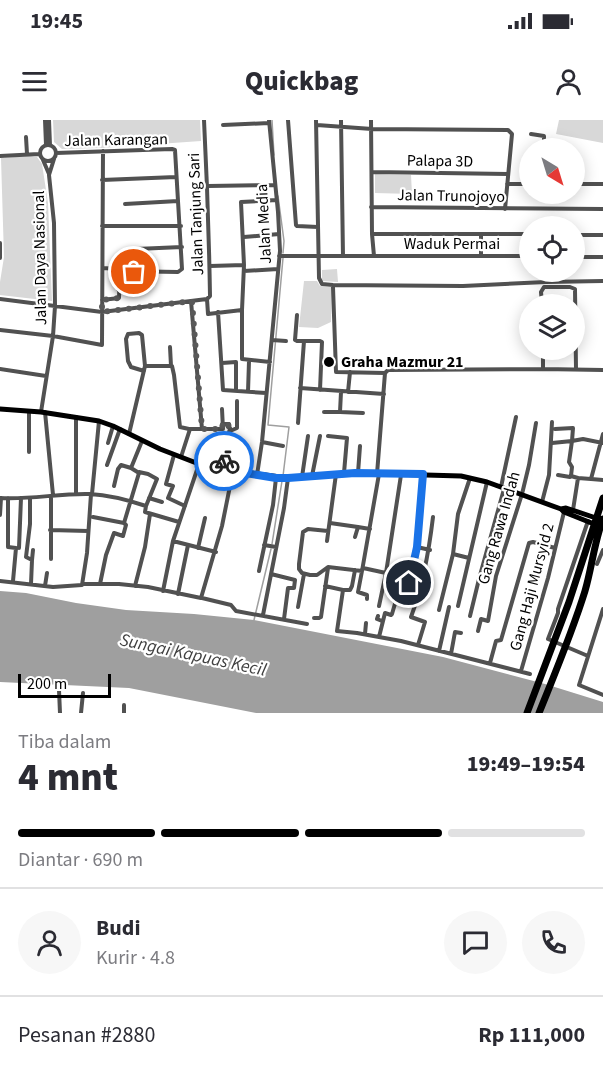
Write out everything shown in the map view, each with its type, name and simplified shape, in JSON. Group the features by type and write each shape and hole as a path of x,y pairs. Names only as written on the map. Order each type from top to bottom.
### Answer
{"highway":[{"path":"539,713 577,618 591,572 603,498"},
{"path":"527,713 599,522"}],"main road":[{"path":"0,409 43,412 99,421 199,464 277,478 336,473 453,475 470,478 599,522"},
{"path":"564,510 573,510 599,522"}],"street":[{"path":"47,120 48,145"},
{"name":"Jalan Tanjung Sari","path":"0,299 102,312 207,299 210,296 210,266 204,120"},
{"path":"288,120 296,226 318,227"},
{"path":"341,120 344,256"},
{"path":"371,120 371,207 374,256"},
{"path":"223,125 269,122"},
{"name":"Jalan Media","path":"257,475 274,340 280,256 269,122"},
{"path":"505,209 512,134 508,130 372,129 317,122 321,283 464,286 603,281"},
{"path":"531,134 544,136 544,138"},
{"path":"26,137 27,154"},
{"path":"48,145 54,148 56,153"},
{"path":"0,156 39,154 40,149 48,145"},
{"name":"Jalan Karangan","path":"56,153 173,149 175,151 182,247 180,271 134,272 103,268"},
{"path":"0,330 102,345 103,151"},
{"name":"Jalan Daya Nasional","path":"49,175 56,153"},
{"name":"Jalan Daya Nasional","path":"39,154 49,175 54,224 56,306 43,412 52,496 51,559"},
{"path":"42,160 48,162 54,159"},
{"name":"Palapa 3D","path":"372,172 508,174"},
{"path":"102,180 176,177"},
{"path":"507,184 519,184"},
{"path":"585,184 603,184"},
{"path":"208,186 275,185"},
{"path":"270,362 243,360 242,358 244,237 242,202 276,200"},
{"path":"124,204 178,201"},
{"name":"Jalan Trunojoyo","path":"371,207 603,209"},
{"path":"102,226 181,226"},
{"path":"244,237 279,234"},
{"path":"372,234 519,234"},
{"path":"481,234 481,256"},
{"path":"585,235 603,235"},
{"path":"0,243 0,258"},
{"path":"134,272 134,251 136,249 182,247"},
{"name":"Waduk Permai","path":"280,256 519,256"},
{"path":"585,257 603,257"},
{"path":"210,266 244,265"},
{"path":"244,271 279,269"},
{"path":"102,300 119,298 120,271"},
{"path":"333,287 335,372 386,373 393,369 603,370"},
{"path":"542,294 544,287 570,287 575,290 575,294"},
{"path":"207,299 208,314 242,310"},
{"path":"192,301 202,429"},
{"path":"218,312 223,390 266,393"},
{"path":"297,315 294,339 322,342 320,390"},
{"path":"129,434 144,371 145,366 142,335 140,333 128,334 126,337 128,361 131,367 144,371"},
{"path":"274,340 286,341"},
{"path":"298,423 304,340"},
{"path":"170,347 180,427 223,429 222,409"},
{"path":"248,392 249,360"},
{"path":"543,360 543,369"},
{"path":"576,360 576,369"},
{"path":"222,363 236,362 236,391"},
{"path":"145,366 171,366"},
{"path":"0,369 46,376"},
{"path":"348,392 350,372"},
{"path":"367,599 368,596 358,592 378,474 386,373"},
{"path":"300,388 384,394"},
{"path":"340,412 341,392"},
{"path":"230,430 237,428 237,401"},
{"path":"29,411 29,452"},
{"path":"324,412 363,413"},
{"path":"76,417 76,494"},
{"path":"470,616 502,488 516,417"},
{"path":"83,585 99,421"},
{"path":"542,502 548,479 552,422"},
{"name":"Gang Rawa Indah","path":"478,631 481,619 488,621 496,576 522,494 536,423"},
{"path":"221,469 230,430 229,424 222,424"},
{"path":"108,443 113,426"},
{"path":"555,429 573,428 569,462 572,466 571,477"},
{"path":"107,465 120,429"},
{"path":"181,457 189,429"},
{"path":"591,479 603,434"},
{"path":"302,477 308,436"},
{"path":"312,476 320,436"},
{"path":"328,436 347,438 344,473"},
{"path":"552,443 583,440 602,443"},
{"path":"131,468 142,441"},
{"path":"262,442 283,446"},
{"path":"358,473 360,446"},
{"path":"174,454 166,482 173,486 168,498 185,506"},
{"path":"163,591 173,542 199,464"},
{"path":"114,486 122,465 148,474 157,479 145,512 180,522"},
{"path":"202,597 216,552 233,471"},
{"path":"100,584 106,555 114,533 123,536 126,525 124,524 139,472"},
{"path":"327,541 336,473"},
{"path":"380,606 401,474"},
{"path":"379,638 385,613 392,614 401,583 410,582 417,547 423,474"},
{"path":"558,475 603,480"},
{"path":"260,571 277,478"},
{"path":"263,615 287,478"},
{"path":"439,610 453,554 458,514 470,478"},
{"path":"573,510 578,478"},
{"path":"458,606 487,482"},
{"path":"0,515 0,498 91,494 132,501 146,506"},
{"path":"8,498 8,547 16,548 13,581"},
{"path":"19,548 21,498"},
{"path":"30,498 26,558 32,560"},
{"path":"149,498 162,502"},
{"name":"Gang Haji Mursyid 2","path":"521,671 564,510"},
{"path":"135,586 145,547 150,514"},
{"path":"93,517 124,524"},
{"path":"418,645 425,622 411,617 430,550 434,517"},
{"path":"198,548 205,518"},
{"path":"588,656 548,639 558,614 569,573 599,522"},
{"path":"330,523 370,529"},
{"path":"355,537 358,527"},
{"path":"326,579 317,575 304,574 299,567 303,532 308,529 328,531"},
{"path":"50,530 88,531"},
{"path":"173,542 216,552"},
{"path":"490,663 496,641 501,640 529,543 555,548"},
{"path":"178,594 188,545"},
{"path":"265,545 275,547"},
{"path":"417,547 430,550"},
{"path":"31,584 30,570 33,550"},
{"path":"597,564 603,550"},
{"path":"453,554 469,558"},
{"path":"317,575 328,567 386,573"},
{"path":"314,618 321,617 328,567"},
{"path":"325,586 347,591 351,589 355,570"},
{"path":"45,586 47,573"},
{"path":"271,574 296,579 294,588 288,588 284,620"},
{"path":"298,608 304,574"},
{"path":"0,581 45,586 119,584 148,587 202,597 231,605 236,611 307,624"},
{"path":"343,590 338,631 387,638 530,674"},
{"path":"439,651 449,607"},
{"path":"603,609 579,685 603,694"},
{"path":"378,616 377,619 382,621"},
{"path":"365,634 366,623"},
{"path":"451,654 455,632 461,633"},
{"path":"59,690 60,713"},
{"path":"81,713 82,693"},
{"path":"124,705 124,713"}],"shaded area":[{"path":"53,120 200,120 201,141 62,149 54,142"},
{"path":"559,120 603,120 603,143 556,134"},
{"path":"37,157 42,164 48,203 52,301 0,295 4,257 1,158"},
{"path":"375,174 411,175 412,194 375,193"},
{"path":"337,269 338,282 322,281 322,270"},
{"path":"304,281 317,281 320,286 332,287 331,322 318,328 299,327"}],"water":[{"name":"Sungai Kapuas Kecil","path":"0,591 26,593 126,610 254,620 443,657 603,702 603,713 256,713 129,688 0,682"}],"waterway":[{"path":"272,120 274,155"},
{"path":"278,196 284,241 283,253"},
{"path":"283,258 268,425 289,427 283,476"},
{"path":"272,544 282,481"},
{"path":"254,620 271,549"}],"way so far":[{"path":"134,272 120,271 119,298 102,300 102,312 192,301 202,429 223,429 222,424 229,424 224,461"}],"place":[{"name":"Graha Mazmur 21","path":"329,362"}],"route":[{"path":"224,461 221,469 276,478 336,473 423,474 417,547 409,583"}]}
